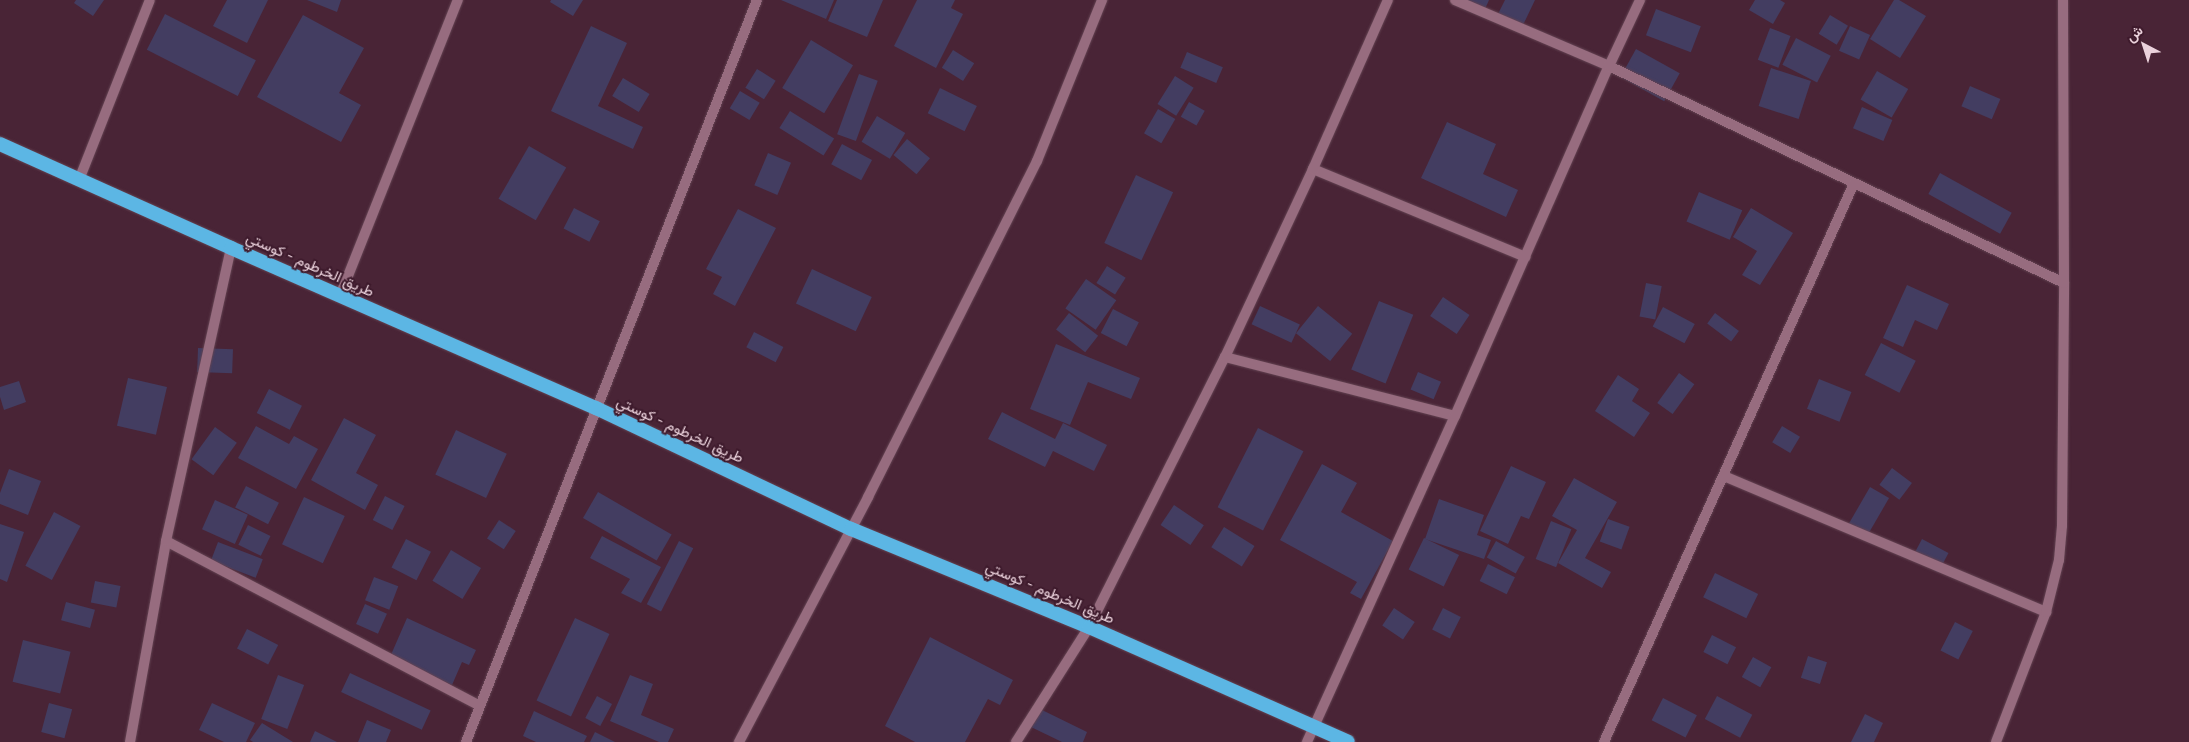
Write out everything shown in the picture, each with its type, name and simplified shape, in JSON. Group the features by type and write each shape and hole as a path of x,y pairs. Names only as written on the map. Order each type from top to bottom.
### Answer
{"highway":[{"name":"طريق الخرطوم - كوستي","path":"0,144 596,408 851,529 1089,626 1348,742"}],"street":[{"path":"79,180 150,0"},
{"path":"340,296 458,0"},
{"path":"466,742 479,704 757,0"},
{"path":"739,742 851,529 1037,161 1102,0"},
{"path":"1016,742 1089,626 1225,357 1313,169 1388,0"},
{"path":"1455,0 1609,66 2064,283"},
{"path":"1307,742 1455,416 1609,66 1640,0"},
{"path":"1996,742 2046,612 2059,560 2062,526 2064,283 2063,0"},
{"path":"1313,169 1525,257"},
{"path":"1604,742 1854,183"},
{"path":"130,742 166,541 232,248"},
{"path":"1225,357 1455,416"},
{"path":"1724,476 2046,612"},
{"path":"166,541 479,704"}],"building":[{"path":"76,0 104,0 93,16 74,3"},
{"path":"227,0 268,0 247,43 213,26"},
{"path":"307,0 341,0 337,12"},
{"path":"551,0 583,0 573,16 550,2"},
{"path":"781,0 834,0 826,19"},
{"path":"837,0 883,0 867,37 828,21"},
{"path":"917,0 955,0 951,8 963,14 936,68 894,46"},
{"path":"1462,0 1489,0 1485,9"},
{"path":"1505,0 1535,0 1523,25 1498,14"},
{"path":"1755,0 1780,0 1785,3 1773,24 1749,10"},
{"path":"1894,0 1899,0 1926,16 1900,58 1870,39"},
{"path":"1656,9 1701,26 1691,52 1646,35"},
{"path":"165,14 256,60 238,96 147,50"},
{"path":"303,15 364,48 339,93 361,105 341,142 257,97"},
{"path":"1830,15 1848,26 1837,45 1819,34"},
{"path":"591,26 627,43 598,106 643,127 633,149 551,111"},
{"path":"1850,26 1870,35 1859,60 1839,51"},
{"path":"1770,28 1791,36 1778,68 1758,60"},
{"path":"1796,38 1831,56 1817,82 1782,65"},
{"path":"811,40 853,65 824,113 782,88"},
{"path":"1636,49 1680,73 1664,101 1620,77"},
{"path":"953,50 974,63 963,81 942,68"},
{"path":"1187,52 1223,67 1216,83 1180,68"},
{"path":"1771,68 1811,81 1799,119 1759,106"},
{"path":"757,69 776,81 764,99 745,88"},
{"path":"1877,71 1908,89 1892,118 1860,100"},
{"path":"859,74 878,81 856,141 837,134"},
{"path":"1175,76 1194,88 1176,116 1158,104"},
{"path":"623,78 650,94 639,112 612,96"},
{"path":"1970,86 2000,99 1992,119 1961,106"},
{"path":"940,88 977,106 965,131 928,113"},
{"path":"740,91 760,103 749,120 730,108"},
{"path":"1189,102 1205,111 1197,126 1181,117"},
{"path":"1862,107 1892,120 1883,141 1853,128"},
{"path":"1158,109 1175,119 1161,143 1144,133"},
{"path":"790,111 834,139 824,156 779,128"},
{"path":"877,116 905,133 890,159 862,142"},
{"path":"1447,122 1496,144 1483,174 1518,190 1506,217 1421,178"},
{"path":"907,139 930,158 916,174 894,155"},
{"path":"842,144 872,160 861,180 831,164"},
{"path":"529,146 566,168 536,220 498,199"},
{"path":"768,153 791,163 777,195 754,185"},
{"path":"1940,173 2012,213 2000,234 1928,194"},
{"path":"1136,175 1173,192 1141,260 1104,243"},
{"path":"1699,192 1742,210 1730,240 1686,221"},
{"path":"574,208 600,221 589,242 564,228"},
{"path":"1751,208 1793,233 1760,285 1742,275 1757,251 1733,237"},
{"path":"738,209 776,228 735,306 713,294 722,277 706,269"},
{"path":"1107,266 1126,278 1115,295 1096,283"},
{"path":"812,269 872,297 856,331 796,303"},
{"path":"1086,279 1116,300 1096,330 1065,308"},
{"path":"1646,283 1662,286 1655,319 1640,316"},
{"path":"1907,285 1949,304 1937,330 1915,320 1903,347 1883,338"},
{"path":"1443,297 1470,315 1457,334 1430,316"},
{"path":"1379,301 1413,315 1386,383 1351,370"},
{"path":"1260,306 1300,325 1291,343 1252,324"},
{"path":"1318,306 1352,334 1330,361 1296,333"},
{"path":"1663,307 1695,324 1684,343 1653,326"},
{"path":"1113,309 1139,322 1127,346 1101,333"},
{"path":"1069,313 1098,336 1085,352 1056,330"},
{"path":"1715,313 1739,331 1731,341 1707,323"},
{"path":"754,332 783,347 776,362 746,347"},
{"path":"1881,343 1916,361 1899,393 1865,375"},
{"path":"1056,344 1140,378 1131,399 1088,382 1070,425 1030,409"},
{"path":"198,348 233,349 232,373 197,372"},
{"path":"1418,372 1441,382 1434,399 1411,389"},
{"path":"1679,373 1694,384 1673,414 1657,403"},
{"path":"1618,375 1639,389 1632,401 1650,413 1634,437 1595,411"},
{"path":"128,378 167,387 156,435 117,426"},
{"path":"1819,379 1851,392 1839,422 1807,409"},
{"path":"19,381 26,402 4,410 0,397 0,387"},
{"path":"269,389 302,406 290,430 257,413"},
{"path":"1002,412 1055,439 1063,423 1107,445 1094,471 1053,451 1045,467 988,439"},
{"path":"344,418 376,435 356,473 378,485 365,510 311,480"},
{"path":"256,426 289,444 294,436 318,449 296,489 238,458"},
{"path":"1782,426 1800,437 1790,453 1772,442"},
{"path":"215,427 237,443 213,475 191,459"},
{"path":"1258,428 1303,451 1263,530 1218,507"},
{"path":"456,430 507,454 486,498 435,474"},
{"path":"1322,464 1357,483 1341,512 1393,541 1361,599 1350,593 1357,582 1280,540"},
{"path":"1511,466 1546,482 1529,519 1521,516 1508,544 1480,531"},
{"path":"1892,468 1912,483 1899,500 1879,485"},
{"path":"9,469 41,481 28,515 0,504 0,493"},
{"path":"1574,478 1617,502 1585,558 1611,572 1602,588 1558,563 1577,530 1552,516"},
{"path":"246,486 279,503 268,524 235,507"},
{"path":"1870,487 1889,498 1865,540 1846,529"},
{"path":"598,492 672,534 657,560 583,518"},
{"path":"385,496 405,506 392,530 373,520"},
{"path":"304,497 345,516 323,563 282,544"},
{"path":"1439,499 1484,515 1477,535 1491,540 1484,559 1425,539"},
{"path":"215,500 248,515 235,544 202,529"},
{"path":"1174,505 1204,525 1190,545 1161,525"},
{"path":"54,512 80,526 52,580 25,566"},
{"path":"1608,519 1630,527 1621,549 1600,542"},
{"path":"499,520 516,531 504,549 487,538"},
{"path":"1551,521 1571,529 1556,567 1536,559"},
{"path":"0,524 24,532 7,582 0,579"},
{"path":"248,525 270,536 261,556 238,545"},
{"path":"1224,527 1255,546 1242,566 1211,547"},
{"path":"602,536 661,567 641,603 621,593 630,579 590,558"},
{"path":"1424,538 1459,555 1444,587 1409,569"},
{"path":"406,539 431,552 416,580 391,568"},
{"path":"1922,539 1948,553 1938,573 1912,558"},
{"path":"679,541 693,548 661,612 647,604"},
{"path":"1496,541 1525,557 1516,574 1487,558"},
{"path":"218,542 263,559 256,578 211,561"},
{"path":"451,550 481,568 462,599 432,581"},
{"path":"1488,564 1515,577 1507,594 1480,581"},
{"path":"1715,573 1758,594 1746,618 1703,597"},
{"path":"374,577 398,586 389,610 365,600"},
{"path":"95,581 121,586 116,608 91,603"},
{"path":"66,602 95,610 90,628 61,620"},
{"path":"365,604 387,614 378,634 356,624"},
{"path":"1394,608 1415,622 1403,639 1382,625"},
{"path":"1443,608 1461,617 1450,638 1432,629"},
{"path":"407,618 476,650 469,665 462,662 452,685 390,657"},
{"path":"575,618 609,634 571,717 537,700"},
{"path":"1955,622 1973,631 1958,660 1940,651"},
{"path":"247,629 278,645 268,664 237,649"},
{"path":"1712,635 1736,647 1727,664 1703,652"},
{"path":"930,637 1013,680 1000,705 988,699 965,742 915,742 885,726"},
{"path":"23,640 71,652 60,694 13,682"},
{"path":"1808,656 1827,662 1820,684 1801,678"},
{"path":"1753,657 1771,667 1760,687 1742,677"},
{"path":"350,673 431,711 422,730 341,692"},
{"path":"278,675 304,685 287,729 261,719"},
{"path":"630,675 653,684 641,715 674,729 668,742 659,742 610,721"},
{"path":"597,696 612,704 600,726 585,718"},
{"path":"1717,696 1752,715 1740,738 1705,719"},
{"path":"1663,698 1697,715 1686,738 1652,720"},
{"path":"49,703 72,709 64,738 41,732"},
{"path":"212,703 255,723 246,742 224,742 199,730"},
{"path":"1040,709 1087,732 1083,742 1062,742 1031,727"},
{"path":"534,711 587,736 584,742 536,742 523,736"},
{"path":"1865,714 1883,723 1874,742 1851,742"},
{"path":"367,720 391,730 386,742 358,742"},
{"path":"262,723 293,742 253,742 250,740"},
{"path":"315,731 337,742 310,742"},
{"path":"595,732 615,742 590,742"}]}
